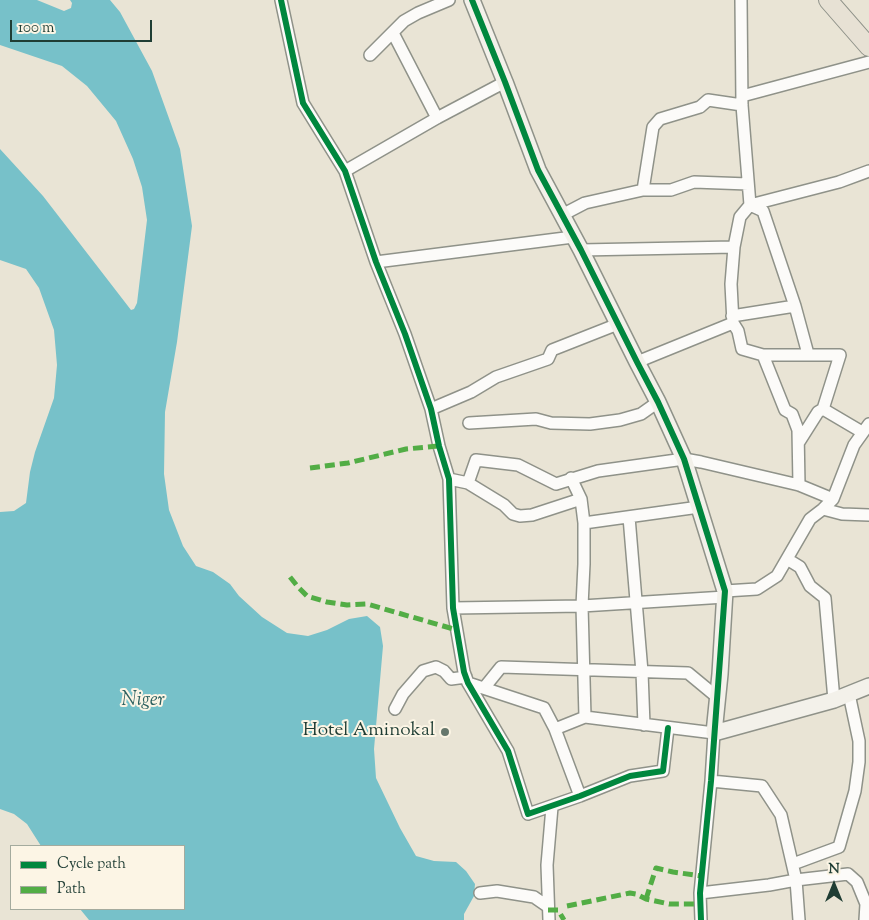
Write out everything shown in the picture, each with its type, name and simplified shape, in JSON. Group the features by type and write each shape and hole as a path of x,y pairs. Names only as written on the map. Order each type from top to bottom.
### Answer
{"main road":[{"path":"828,0 869,47"}],"street":[{"path":"281,0 303,104 345,171 376,262 405,334 431,409 449,479 453,608 467,680 508,751 528,814 552,807 630,776 662,771 668,728"},
{"path":"370,55 404,21 449,0"},
{"path":"472,0 538,170 658,402 684,460 725,594 711,782 700,892 701,920"},
{"path":"741,0 742,100 750,204"},
{"path":"392,33 437,118"},
{"path":"643,190 652,128 660,119 700,107 708,100 742,100 869,62"},
{"path":"345,171 437,118 505,82"},
{"path":"799,442 818,412 823,410 840,355 763,355 742,349 738,330 732,319 731,284 734,247 740,217 750,204 839,182 869,172"},
{"path":"562,215 585,203 643,190 671,190 694,182 748,184"},
{"path":"750,204 763,211 795,306 808,354"},
{"path":"376,262 577,243 734,247"},
{"path":"637,362 732,319 795,306"},
{"path":"431,409 471,392 496,377 548,359 552,350 618,324"},
{"path":"763,355 785,410 792,414 798,430 799,485"},
{"path":"469,423 536,419 551,423 590,424 641,414 658,402"},
{"path":"453,608 582,606 725,594 757,589 777,576 810,519 833,499 854,445 865,428 823,410"},
{"path":"468,482 476,460 518,465 556,484 598,471 684,460 701,462 799,485 833,499"},
{"path":"571,478 581,499 584,523 582,606 584,717"},
{"path":"449,479 468,482 504,505 513,514 520,516 532,516 581,499"},
{"path":"584,523 699,507"},
{"path":"823,509 842,514 869,514"},
{"path":"629,517 642,672 644,725"},
{"path":"787,559 800,567 810,586 825,598 834,700"},
{"path":"395,709 403,694 423,671 436,667 444,671 451,679 467,680 484,688 544,708 555,729 580,796"},
{"path":"484,688 501,668 688,673 718,697"},
{"path":"555,729 584,717 714,733 834,700 869,686"},
{"path":"793,864 839,848 855,791 859,762 859,742 849,694"},
{"path":"859,762 869,754"},
{"path":"711,782 762,786 781,816 796,880 799,920"},
{"path":"549,920 547,865 552,807"},
{"path":"700,892 848,874 857,882 866,904 865,920"},
{"path":"480,893 497,891 534,897 547,906"}],"water":[{"name":"Niger","path":"0,0 37,0 64,11 71,8 72,3 70,0 110,0 120,12 152,71 180,149 192,226 177,342 165,412 164,474 169,510 183,546 196,566 213,572 230,584 239,596 262,617 287,633 308,636 327,630 349,619 367,616 380,627 383,646 374,749 376,778 416,856 434,861 456,862 466,871 475,884 474,896 464,914 464,920 89,920 81,910 185,910 185,845 40,845 27,824 14,814 0,809 0,512 14,511 26,503 35,452 54,398 57,365 54,330 39,288 26,269 0,260 0,149 43,196 131,310 134,309 137,303 147,220 142,187 133,159 116,121 87,86 62,66 0,45"}],"marked path":[{"path":"310,468 348,463 406,449 439,446"},
{"path":"290,577 307,596 347,605 367,604 457,630"},
{"path":"646,899 656,868 702,876"},
{"path":"567,906 630,893 669,904 701,904"},
{"path":"548,910 558,910 564,920"}],"cycle path":[{"path":"281,0 303,103 345,171 376,262 405,334 431,409 449,479 453,608 464,672 468,683 508,751 528,814 630,776 663,771 668,728"},
{"path":"472,0 538,170 658,402 684,459 725,591 711,781 700,893 701,920"}],"place":[{"name":"Hotel Aminokal","path":"445,732"}]}
